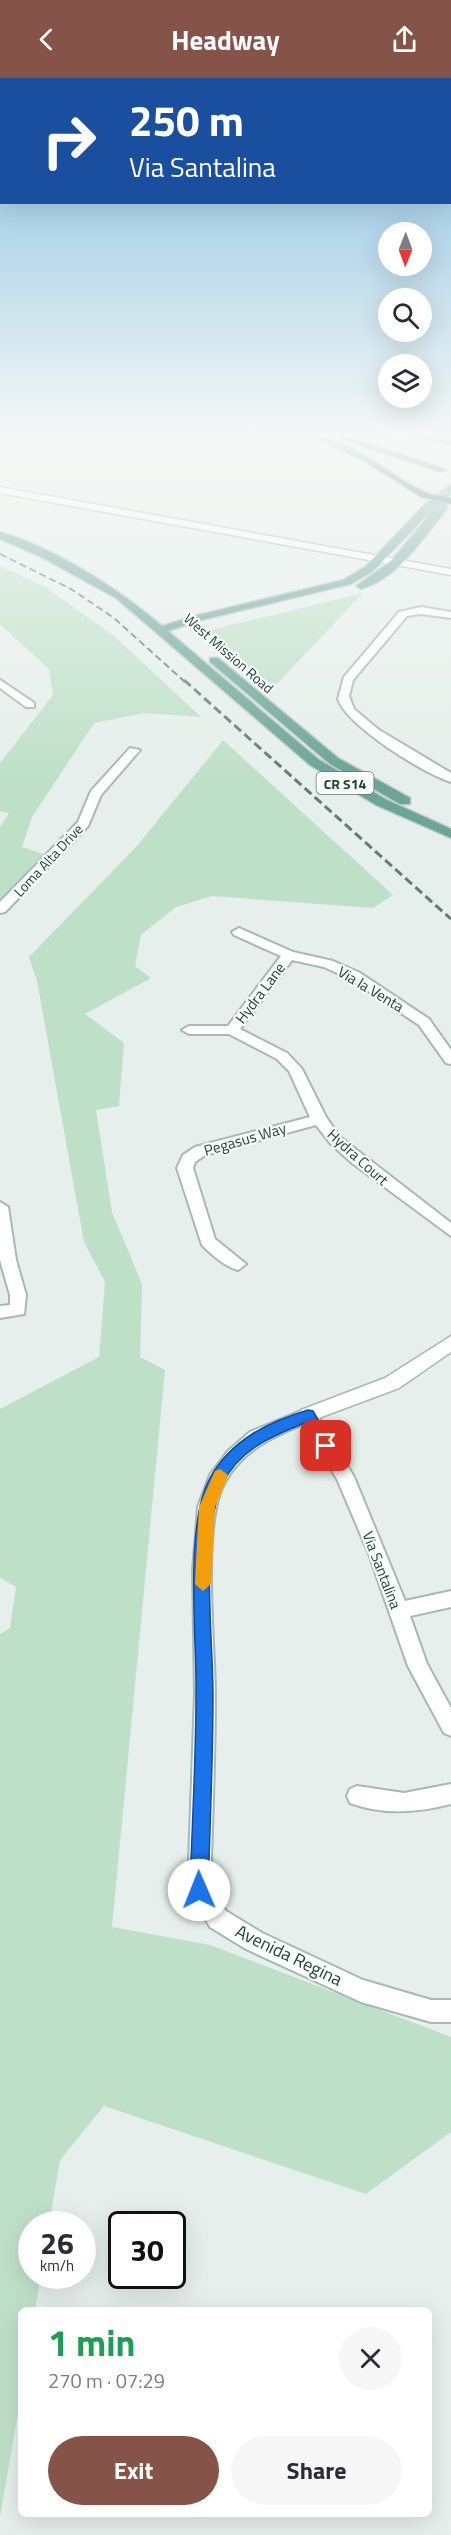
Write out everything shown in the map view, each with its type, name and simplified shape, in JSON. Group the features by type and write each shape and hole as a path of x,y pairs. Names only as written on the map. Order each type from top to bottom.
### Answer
{"main road":[{"name":"West Mission Road","path":"26,547 120,596 253,711 314,762 341,781 385,806 451,834"},
{"path":"161,630 198,618 335,586 360,576 391,547"},
{"path":"175,626 203,626 338,594 364,585 394,562 408,547"},
{"name":"West Mission Road","path":"45,555 94,570 143,600"},
{"name":"West Mission Road","path":"160,614 312,744 360,778 451,821"}],"street":[{"path":"311,547 451,572"},
{"path":"451,615 426,610 413,610 403,614 348,679 343,689 344,703 366,727 431,769 451,778"},
{"path":"2,687 30,705"},
{"name":"Loma Alta Drive","path":"0,909 84,823 95,794 134,750"},
{"name":"Via la Venta","path":"239,932 289,955 328,964 355,976 424,1022 451,1060"},
{"name":"Hydra Lane","path":"232,1030 289,955"},
{"name":"Hydra Court","path":"189,1030 232,1030 282,1056 295,1069 319,1119 357,1160 451,1232"},
{"name":"Pegasus Way","path":"238,1264 216,1250 208,1241 185,1168 188,1159 200,1151 319,1119"},
{"path":"0,1207 8,1260 18,1295 18,1310 0,1312"},
{"path":"308,1415 392,1383 451,1343"},
{"name":"Via Santalina","path":"308,1415 345,1477 378,1554 418,1666 451,1728"},
{"name":"Avenida Regina","path":"308,1415 256,1437 234,1456 216,1480 207,1507 202,1570 205,1694 199,1890 218,1919 254,1941 361,1990 431,2011 451,2012"},
{"path":"398,1611 451,1599"},
{"path":"357,1796 400,1804 426,1801 451,1794"}],"green space":[{"path":"0,566 45,587 114,636 201,717 144,713 94,723 32,817 22,847 46,855 0,900 0,827 9,813 0,811 0,763 53,695 49,669 0,624"},
{"path":"363,593 273,688 202,632"},
{"path":"223,740 393,895 373,908 212,896 176,907 141,935 135,966 151,978 85,1014 124,1043 119,1106 96,1110 112,1212 142,1284 140,1357 165,1370 112,1927 210,1945 451,2037 451,2132 366,2194 104,2106 60,2160 51,2211 18,2211 18,2289 39,2289 36,2307 18,2307 18,2412 0,2517 0,1634 10,1628 16,1587 0,1578 0,1409 99,1357 105,1282 84,1242 37,981 29,957 137,846"}],"railway":[{"path":"0,554 71,589 114,618 185,682"},
{"path":"184,680 451,919"}],"slow traffic":[{"path":"203,1584 207,1507 216,1480 220,1475"}],"route":[{"path":"199,1890 198,1848 205,1694 202,1570 207,1507 216,1480 234,1456 256,1437 279,1425 308,1415 326,1446"}]}
